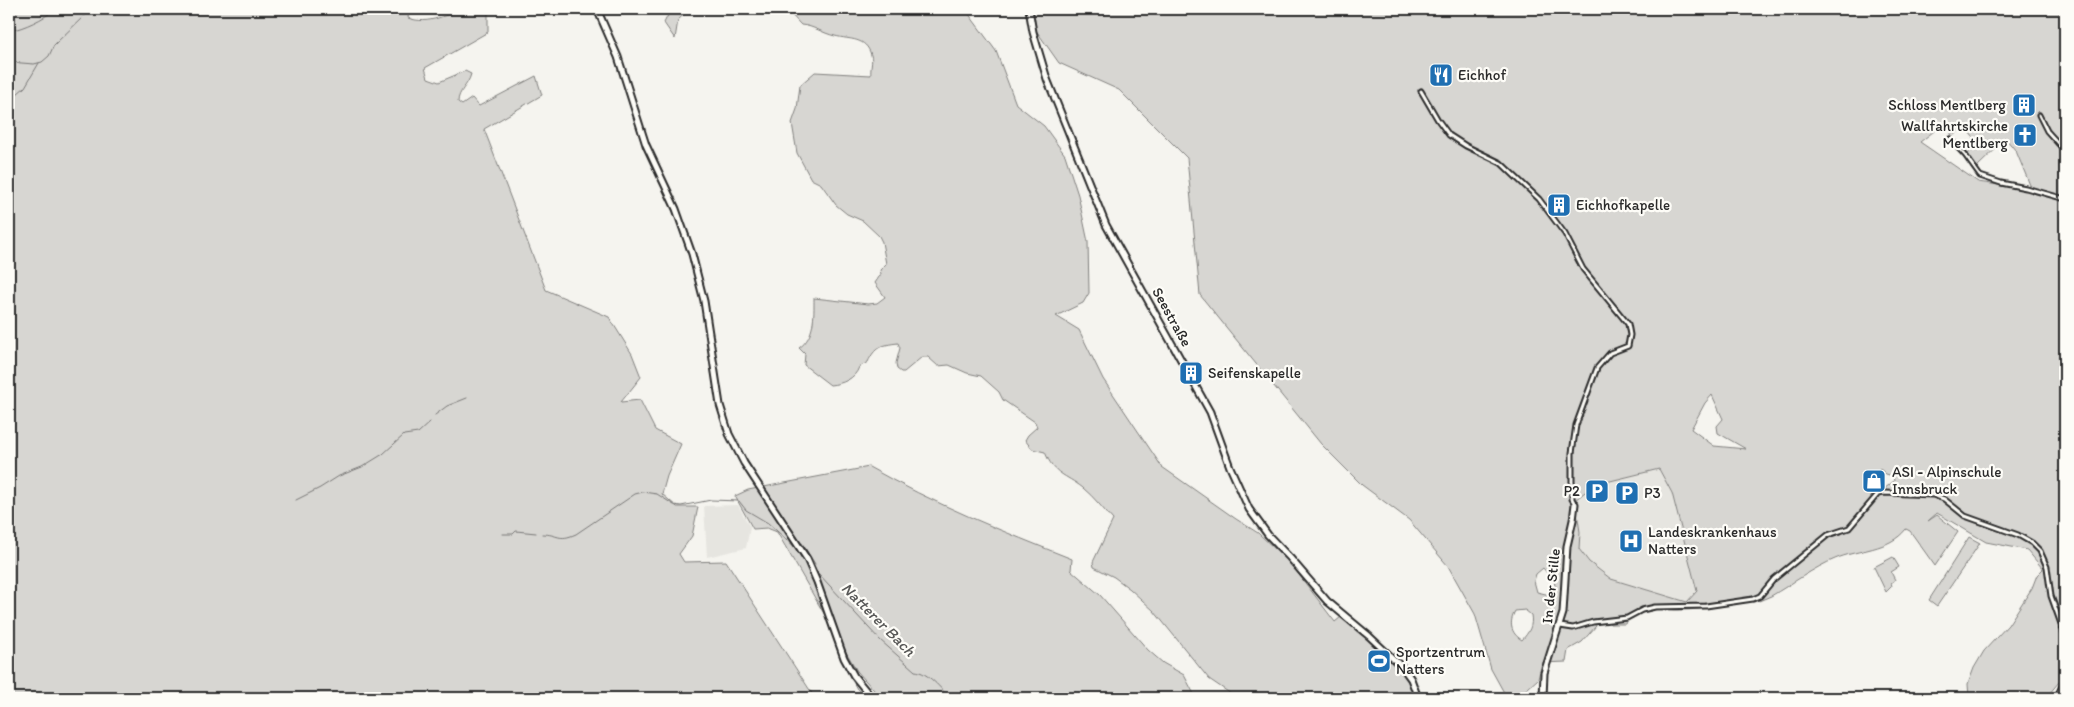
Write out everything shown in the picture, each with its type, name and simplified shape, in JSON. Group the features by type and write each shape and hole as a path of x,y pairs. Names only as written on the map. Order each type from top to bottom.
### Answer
{"street":[{"path":"597,9 618,57 646,144 676,209 692,254 704,301 720,405 729,434 744,463 818,582 844,658 854,676 872,698"},
{"name":"Seestraße","path":"1029,9 1033,32 1048,78 1106,225 1205,400 1230,467 1249,509 1268,535 1327,601 1369,636 1403,668 1418,698"},
{"path":"2062,9 2065,13"},
{"path":"1421,91 1449,135 1466,146 1502,163 1537,197 1565,234 1584,269 1628,324 1630,335 1628,346 1610,353 1600,364 1576,425 1572,453 1572,499 1575,504"},
{"path":"2039,115 2047,131 2065,150"},
{"path":"1950,139 1965,155 1980,176 2065,199"},
{"path":"1560,626 1573,628 1593,622 1627,618 1642,610 1655,607 1706,606 1753,599 1760,596 1774,579 1828,535 1849,528 1878,494 1885,493 1934,495 1944,498 1965,516 2018,535 2032,543 2040,551 2047,567 2051,596 2065,635"},
{"name":"In der Stille","path":"1543,698 1544,673 1560,626 1564,607 1568,546 1575,504"},
{"path":"2056,698 2064,682 2065,674"}],"shaded area":[{"path":"9,9 413,9 409,10 408,18 424,21 467,9 488,9 488,32 425,68 428,78 439,82 465,71 471,74 458,98 458,102 462,105 472,98 479,106 536,76 542,95 484,129 546,290 609,317 632,354 641,377 621,402 640,400 655,430 681,444 667,476 662,494 677,507 698,507 692,536 679,554 684,562 726,561 815,698 9,698"},
{"path":"671,9 690,9 678,20 675,39 664,23"},
{"path":"786,9 962,9 968,13 996,51 1016,104 1044,126 1065,155 1078,195 1088,242 1089,293 1083,303 1056,316 1079,330 1103,379 1162,467 1258,533 1290,563 1335,622 1341,617 1395,662 1411,685 1416,698 1237,698 1209,679 1154,611 1130,589 1114,577 1094,567 1093,562 1113,520 1095,499 1077,483 1056,470 1048,460 1045,452 1032,449 1025,440 1037,427 1035,422 1003,400 999,392 981,376 967,373 949,365 938,366 928,357 922,357 904,372 901,372 897,369 896,363 900,348 898,343 876,350 868,362 859,367 851,378 839,383 830,385 804,365 805,354 799,348 811,332 814,298 868,304 877,303 885,297 875,283 881,274 880,270 886,264 879,236 863,221 847,214 836,205 821,184 811,179 797,153 792,123 797,109 800,85 815,72 871,75 872,60 869,49 857,40 830,35 801,25"},
{"path":"1031,9 2065,9 2065,698 2062,698 2064,694 2061,693 2064,685 2059,682 2049,694 2037,698 1969,698 1968,684 1974,668 1984,651 2008,625 2032,588 2037,575 2043,569 2027,550 1986,542 1937,513 1928,521 1937,515 1958,532 1935,566 1910,531 1906,529 1891,542 1882,546 1827,562 1771,596 1759,601 1757,596 1743,599 1741,603 1703,609 1647,608 1635,613 1625,624 1610,624 1607,620 1595,621 1596,626 1582,642 1568,650 1566,662 1542,663 1538,679 1518,697 1513,694 1507,698 1491,669 1475,614 1448,566 1409,520 1362,485 1321,444 1200,295 1187,158 1119,90 1059,63 1033,26","holes":["1949,124 1952,137 1964,126 1978,143 1968,154 1976,168 2006,139 2016,151 2032,190 1978,182 1920,142 1942,125","1712,395 1723,419 1717,426 1718,433 1746,449 1714,446 1691,429 1705,403","1659,469 1672,493 1697,591 1687,602 1611,579 1589,562 1579,549 1580,532 1575,500 1594,485","1880,469 1886,474 1893,476 1894,481 1874,497 1871,495 1867,483","1543,568 1554,581 1556,590 1550,595 1537,592 1534,581 1536,574","1525,610 1531,615 1530,629 1522,640 1513,631 1511,623 1515,611"]},
{"path":"869,467 943,505 994,528 1072,559 1071,570 1100,595 1148,650 1163,663 1184,675 1196,698 881,698 857,671 777,532 767,528 753,529 735,496 748,490"},
{"name":"Landeskrankenhaus Natters","path":"1659,469 1672,493 1697,591 1687,602 1611,579 1589,562 1579,549 1580,532 1575,500 1594,485"},
{"path":"738,505 750,527 746,548 707,557 704,506"},
{"path":"1969,537 1980,543 1937,606 1929,600"},
{"path":"1893,557 1899,567 1891,572 1895,580 1886,592 1874,567"}],"waterway":[{"path":"9,31 34,23 56,9"},
{"path":"9,62 34,64 42,62 49,56 54,45 85,15 98,9"},
{"path":"9,101 25,87 39,63"},
{"path":"435,415 447,406 467,398"},
{"path":"296,500 339,476 362,467 383,454 404,435 418,433 430,422"},
{"name":"Natterer Bach","path":"542,534 562,538 576,534 635,494 643,492 657,494 674,505 681,506 711,500 739,501 746,510 768,523 796,548"},
{"name":"Natterer Bach","path":"503,534 513,534 516,531 536,533"},
{"name":"Natterer Bach","path":"802,543 815,564"},
{"name":"Natterer Bach","path":"818,573 880,640 915,671 925,674 950,698"},
{"path":"846,669 857,689 868,698"}],"place":[{"name":"Eichhof","path":"1441,75"},
{"name":"Schloss Mentlberg","path":"2024,105"},
{"name":"Wallfahrtskirche Mentlberg","path":"2025,135"},
{"name":"Eichhofkapelle","path":"1559,205"},
{"name":"Seifenskapelle","path":"1191,373"},
{"name":"ASI - Alpinschule Innsbruck","path":"1874,481"},
{"name":"P2","path":"1597,491"},
{"name":"P3","path":"1627,493"},
{"name":"Landeskrankenhaus Natters","path":"1631,541"},
{"name":"Sportzentrum Natters","path":"1379,661"}]}
